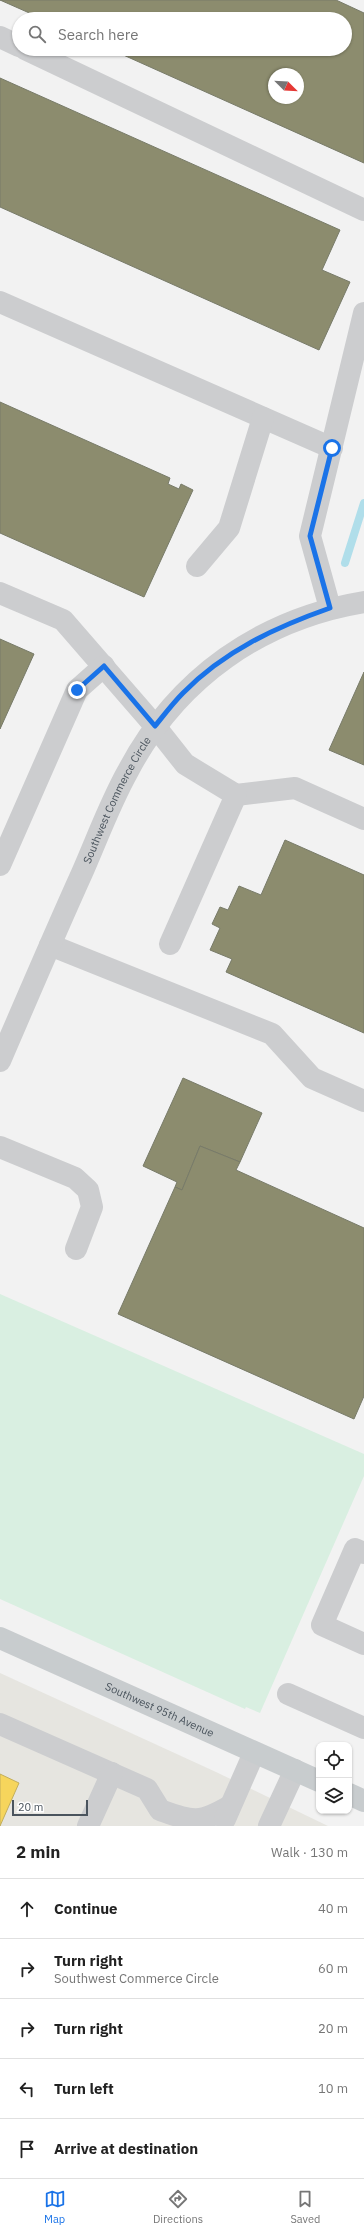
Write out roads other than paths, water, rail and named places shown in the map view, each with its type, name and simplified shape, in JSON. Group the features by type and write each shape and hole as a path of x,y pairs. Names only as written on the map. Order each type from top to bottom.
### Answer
{"main road":[{"name":"Southwest 95th Avenue","path":"0,1638 316,1780"},
{"path":"352,1795 364,1801"}],"street":[{"path":"0,37 12,43"},
{"path":"40,56 364,210"},
{"path":"0,302 332,448"},
{"path":"330,608 310,536 364,313"},
{"path":"197,566 229,528 264,418"},
{"path":"0,593 64,620 155,726 185,764 236,795 295,788 364,819"},
{"name":"Southwest Commerce Circle","path":"0,1061 127,771 155,726 183,693 212,668 244,645 291,622 330,608 364,602"},
{"path":"0,865 77,690 104,666"},
{"path":"170,944 236,795"},
{"path":"50,945 272,1034 312,1078 364,1100"},
{"path":"0,1147 75,1178 88,1190 92,1208 76,1249"},
{"path":"364,1553 355,1549 322,1625 364,1644"},
{"path":"288,1694 364,1728"},
{"path":"0,1724 147,1789 160,1810 176,1816 195,1821 209,1818 230,1806"},
{"path":"222,1826 254,1752"},
{"path":"269,1826 295,1770"},
{"path":"88,1826 112,1773"}],"waterway":[{"path":"345,563 364,503"}]}
